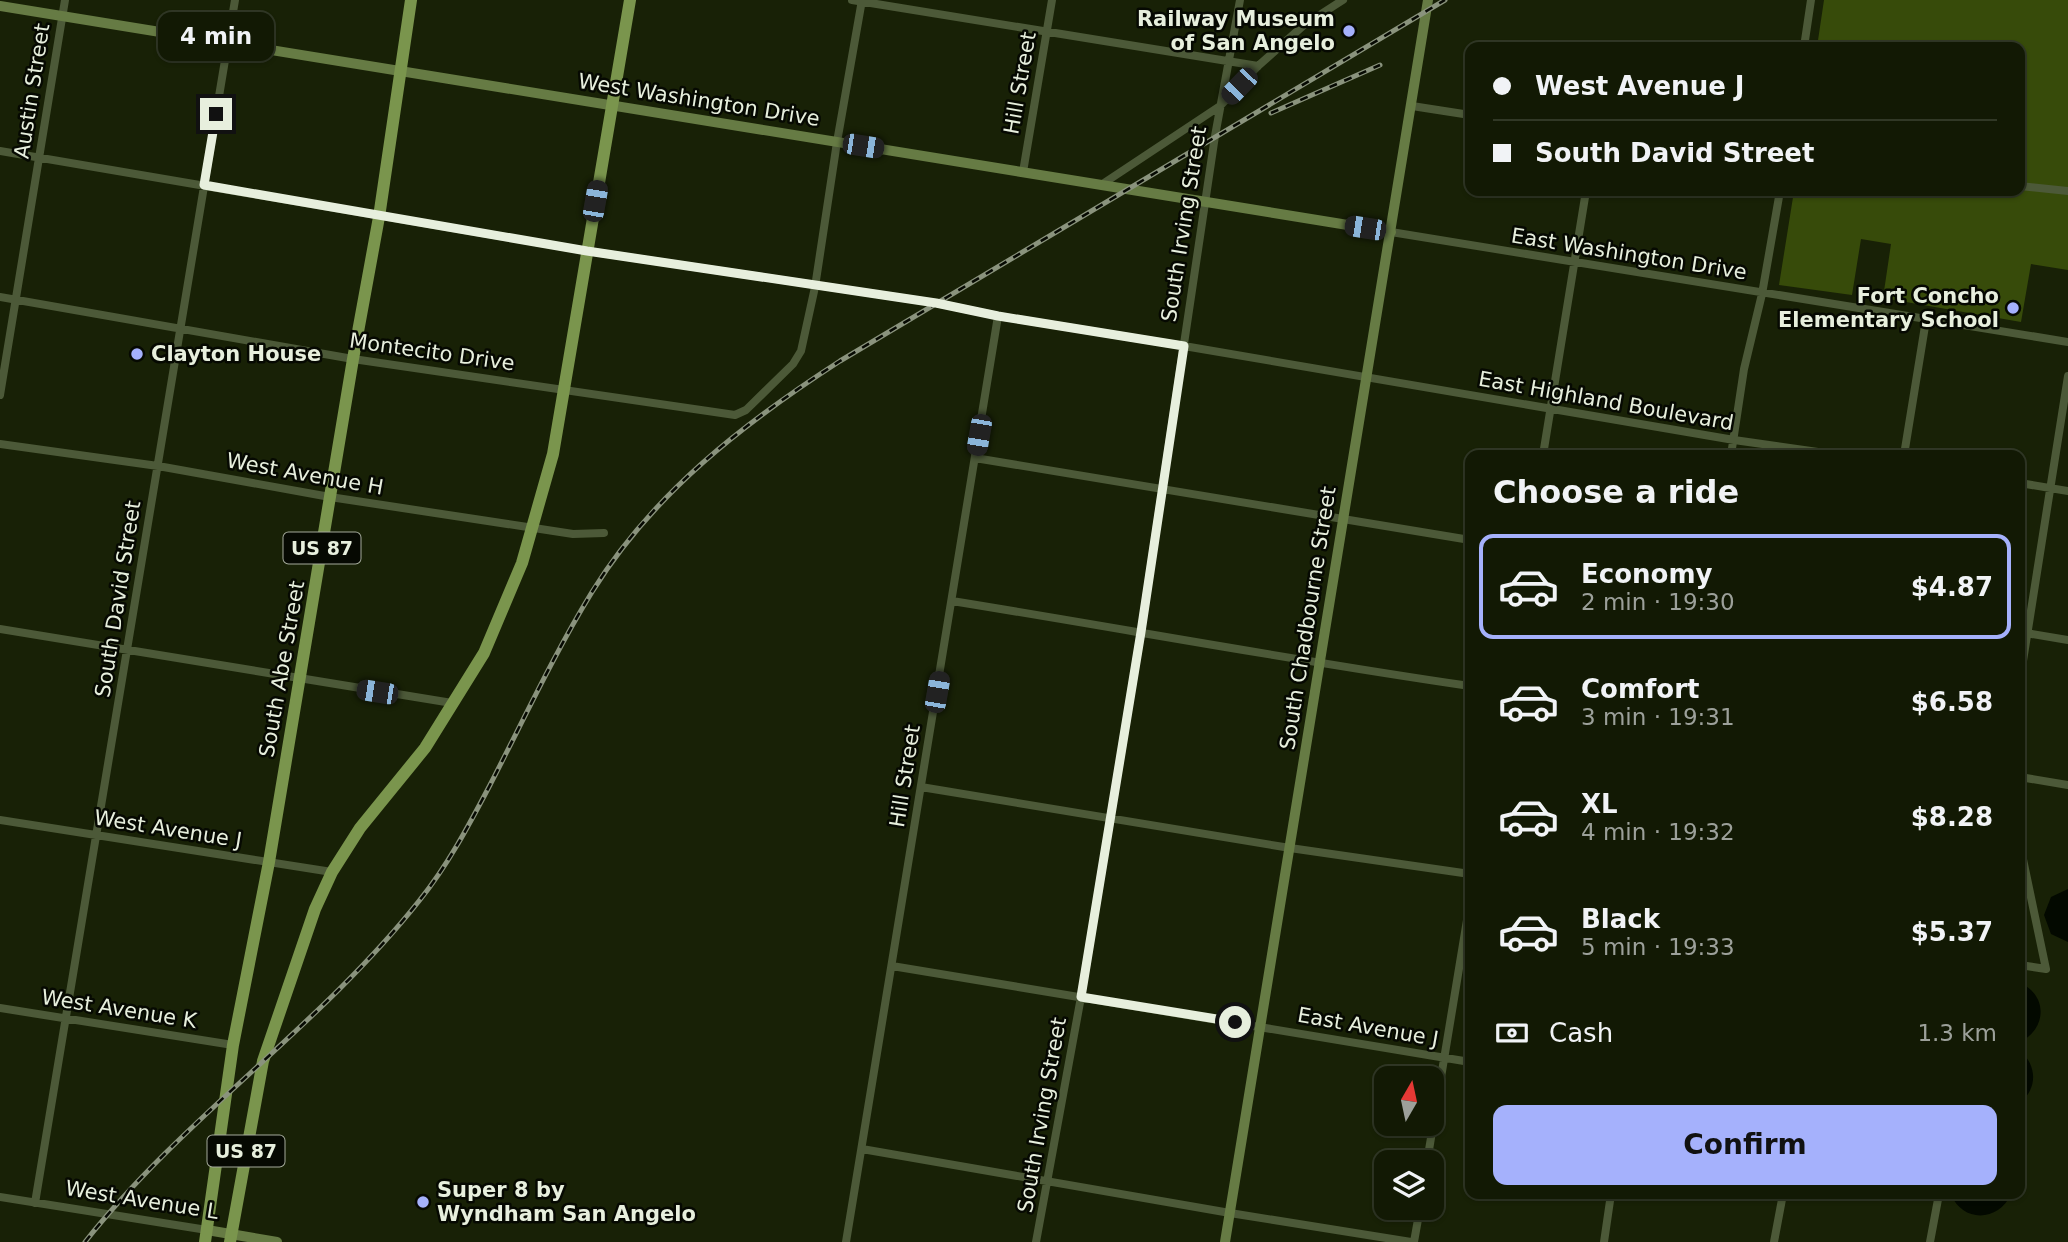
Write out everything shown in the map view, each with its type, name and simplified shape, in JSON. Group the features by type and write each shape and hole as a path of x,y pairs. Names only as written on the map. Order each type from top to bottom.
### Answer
{"main road":[{"name":"South Abe Street","path":"206,1236 233,1045 269,862 379,217 411,0"},
{"name":"US 87","path":"231,1238 262,1061 299,951 331,872 368,817 425,748 484,653 534,528 553,454 630,0"}],"street":[{"name":"Austin Street","path":"0,395 65,0"},
{"name":"South David Street","path":"35,1203 235,0"},
{"path":"852,0 1258,66"},
{"name":"Hill Street","path":"1023,172 1052,0"},
{"name":"South Irving Street","path":"1036,1242 1081,997 1141,632 1227,61 1240,0"},
{"path":"1101,185 1220,106 1258,66 1304,25 1343,0"},
{"name":"South Chadbourne Street","path":"1226,1242 1428,0"},
{"path":"1805,42 1811,0"},
{"path":"815,287 861,1"},
{"name":"West Washington Drive","path":"0,6 1391,232"},
{"path":"1412,106 1465,114"},
{"name":"East Highland Boulevard","path":"0,151 379,217 815,287 936,303 998,316 1804,450"},
{"path":"2025,187 2068,191"},
{"path":"1544,450 1585,196"},
{"path":"1732,450 1744,369 1762,294 1779,196"},
{"name":"East Washington Drive","path":"1391,232 2068,342"},
{"name":"Montecito Drive","path":"0,297 353,359 735,415 746,410 793,364 802,351 815,287"},
{"name":"Hill Street","path":"846,1242 998,316"},
{"path":"1905,450 1926,320"},
{"path":"2025,622 2068,376"},
{"name":"West Avenue H","path":"0,444 158,466 330,497 573,534 604,533"},
{"path":"975,458 1465,539"},
{"path":"2025,485 2068,491"},
{"path":"952,601 1320,664 1465,685"},
{"path":"0,629 452,704"},
{"path":"2025,633 2068,640"},
{"path":"2025,778 2068,785"},
{"path":"921,787 1290,848 1465,873"},
{"name":"West Avenue J","path":"0,820 331,872"},
{"path":"2025,869 2046,969 2025,966"},
{"path":"1429,1150 1465,933"},
{"path":"892,966 1261,1026"},
{"name":"West Avenue K","path":"0,1007 233,1045"},
{"name":"East Avenue J","path":"1261,1026 1465,1061"},
{"path":"862,1149 1413,1242 1418,1220"},
{"name":"West Avenue L","path":"0,1197 206,1236 277,1242"},
{"path":"1604,1242 1610,1199"},
{"path":"1774,1242 1782,1199"},
{"path":"1930,1242 1938,1199"}],"green space":[{"path":"1824,0 2068,0 2068,270 2031,264 2021,322 1883,298 1891,244 1861,239 1852,295 1779,285 1793,196 2025,196 2025,42 1818,42"}],"shaded area":[{"path":"2068,889 2068,942 2051,934 2044,915 2051,897"},
{"path":"2025,986 2036,995 2041,1012 2035,1029 2025,1039"},
{"path":"2025,1056 2030,1063 2033,1077 2026,1097"},
{"path":"1954,1199 2008,1199 1998,1210 1981,1215 1963,1210"}],"railway":[{"path":"85,1242 165,1154 339,989 419,901 466,830 552,663 592,592 643,523 703,463 769,409 840,361 1445,0"},
{"path":"1271,113 1380,65"}],"place":[{"name":"Railway Museum of San Angelo","path":"1349,31"},
{"name":"Fort Concho Elementary School","path":"2013,308"},
{"name":"Clayton House","path":"137,354"},
{"name":"Super 8 by Wyndham San Angelo","path":"423,1202"}],"route":[{"path":"216,114 204,185 379,217 815,287 936,303 998,316 1184,346 1141,632 1081,997 1235,1022"}]}
